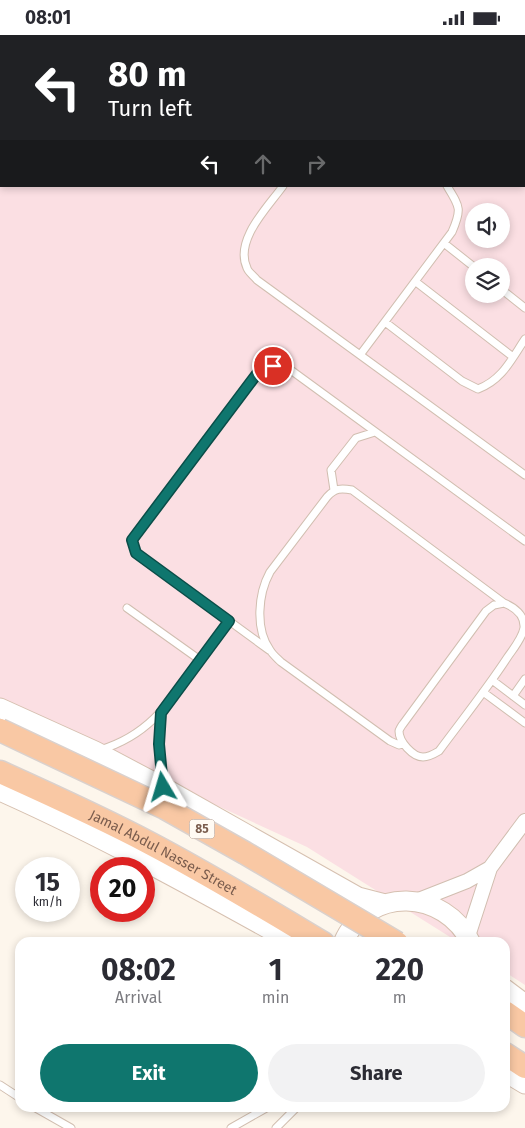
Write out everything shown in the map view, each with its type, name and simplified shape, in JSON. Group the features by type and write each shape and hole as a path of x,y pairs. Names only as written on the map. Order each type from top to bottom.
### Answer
{"highway":[{"name":"85","path":"0,730 165,808 387,937"},
{"name":"Jamal Abdul Nasser Street","path":"0,772 69,803 150,843 226,885 313,937"},
{"path":"510,1016 525,1026"},
{"path":"510,1058 525,1067"}],"main road":[{"path":"0,708 95,751 163,787 341,889 358,897 385,904"},
{"path":"0,791 79,827 183,881 283,937"},
{"path":"346,937 362,917 385,904 400,901 416,901 442,910 457,921 469,937"},
{"path":"510,993 525,1004"},
{"path":"510,1075 525,1084"}],"street":[{"path":"471,937 490,868 525,821"},
{"path":"416,901 467,881 490,868"}],"lane":[{"path":"282,187 249,232 244,249 247,268 257,279 525,475"},
{"path":"360,355 445,244 460,216 456,201 448,187"},
{"path":"445,244 465,260"},
{"path":"416,282 513,357"},
{"path":"510,296 525,308"},
{"path":"385,323 462,381 478,389 490,384 499,376 525,339"},
{"path":"403,743 399,745 390,741 281,662 269,650 136,553 132,540 259,371 273,366 288,368 525,541"},
{"path":"334,490 331,470 356,438 375,432"},
{"path":"269,650 262,630 260,616 264,582 334,490 342,488 352,491 504,603 512,606 523,619 522,636 484,692 439,751 424,757 416,755 403,743 399,731 402,724 486,611 494,605 504,603"},
{"path":"127,608 200,660"},
{"path":"95,751 130,738 149,725 161,713 229,621"},
{"path":"514,696 525,679"},
{"path":"492,680 525,705"},
{"path":"484,692 525,723"},
{"path":"161,713 159,744 163,787"},
{"path":"0,1085 15,1095"},
{"path":"43,1112 71,1128"},
{"path":"231,1128 259,1112"},
{"path":"276,1128 292,1112"}],"shaded area":[{"path":"0,187 525,187 525,985 510,975 510,937 450,937 307,847 0,706"}],"route":[{"path":"163,787 159,744 161,713 229,621 136,553 132,540 259,371 273,366"}]}
